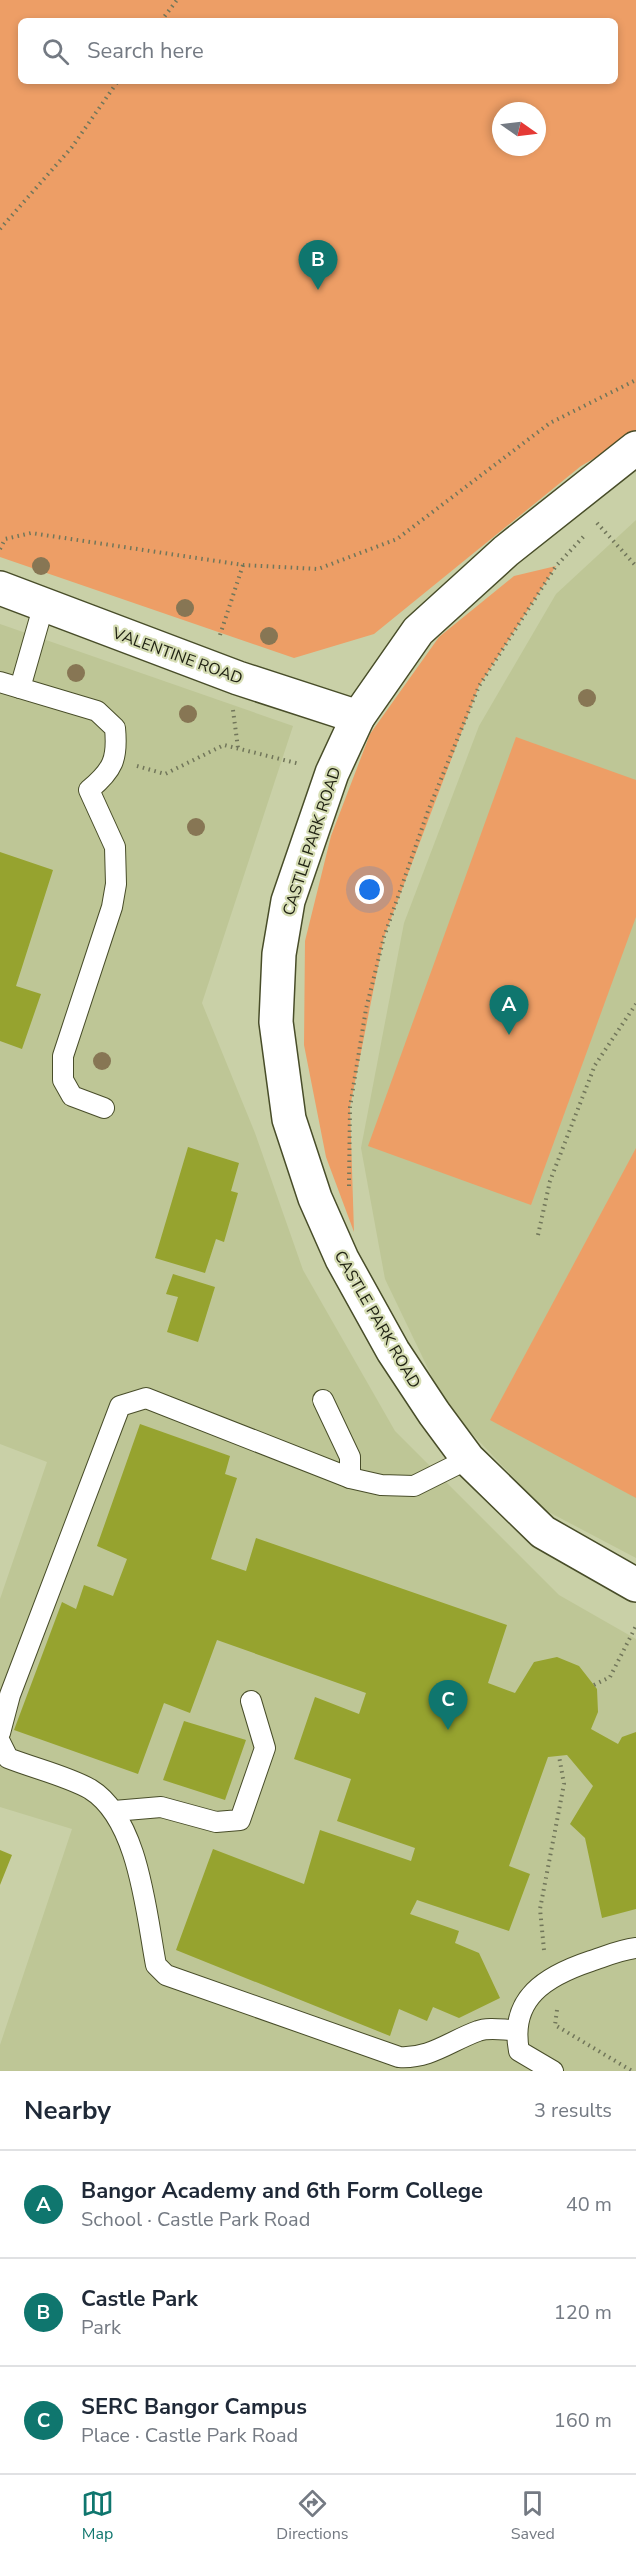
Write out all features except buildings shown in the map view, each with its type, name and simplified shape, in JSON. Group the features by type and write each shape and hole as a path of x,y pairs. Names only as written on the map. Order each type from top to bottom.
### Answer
{"street":[{"name":"CASTLE PARK ROAD","path":"636,448 506,551 418,631 358,717 333,773 288,901 279,954 276,1022 289,1119 315,1198 342,1259 393,1351 468,1459 543,1532 636,1585"},
{"name":"VALENTINE ROAD","path":"0,588 209,667 358,717"}],"lane":[{"path":"20,688 44,604"},
{"path":"0,682 97,711 116,728 117,747 107,775 89,790 115,847 116,884 112,908 63,1056 63,1080 72,1096 104,1108"},
{"path":"0,1733 10,1695 120,1406 146,1398 350,1478 381,1485 414,1486 468,1459"},
{"path":"323,1400 350,1457 350,1478"},
{"path":"114,1811 160,1807 216,1822 240,1820 265,1748 251,1701"},
{"path":"0,1742 8,1758 90,1790 114,1811 135,1860 156,1965 165,1975 399,2057 416,2058 480,2030 515,2030"},
{"path":"553,2071 519,2051 515,2030 524,2004 543,1982 567,1969 623,1950 636,1948"}],"path":[{"path":"163,18 177,0"},
{"path":"0,229 72,147 116,84"},
{"path":"0,549 5,539 31,533 243,565 318,569 397,539 550,423 636,380"},
{"path":"349,1193 350,1107 366,1009 384,937 428,811 479,686 556,566 604,516"},
{"path":"597,523 636,566"},
{"path":"209,667 243,565"},
{"path":"112,760 165,774 224,745 333,773"},
{"path":"538,1235 557,1162 595,1065 636,1004"},
{"path":"594,1685 610,1677 636,1626"},
{"path":"559,1756 564,1784 540,1909 546,1966 558,2004 555,2025 632,2071"}],"shaded area":[{"path":"0,0 636,0 636,434 581,466 374,634 294,658 0,557"},
{"path":"636,520 636,1558 543,1509 446,1406 385,1279 361,1148 404,923 479,726 556,594"},
{"path":"556,566 479,686 384,937 350,1107 354,1232 326,1157 304,1045 305,941 331,836 370,734 439,637 514,576"},
{"path":"0,624 293,726 202,1003 255,1133 303,1270 395,1431 559,1595 636,1639 636,2071 0,2071 0,2045 72,1829 0,1807 0,1599 47,1462 0,1444"},
{"path":"516,737 636,780 636,917 531,1205 368,1146"},
{"path":"636,1148 636,1498 490,1420"}],"place":[{"name":"Castle Park","path":"318,290"},
{"name":"Bangor Academy and 6th Form College","path":"509,1035"},
{"name":"SERC Bangor Campus","path":"448,1730"}]}
